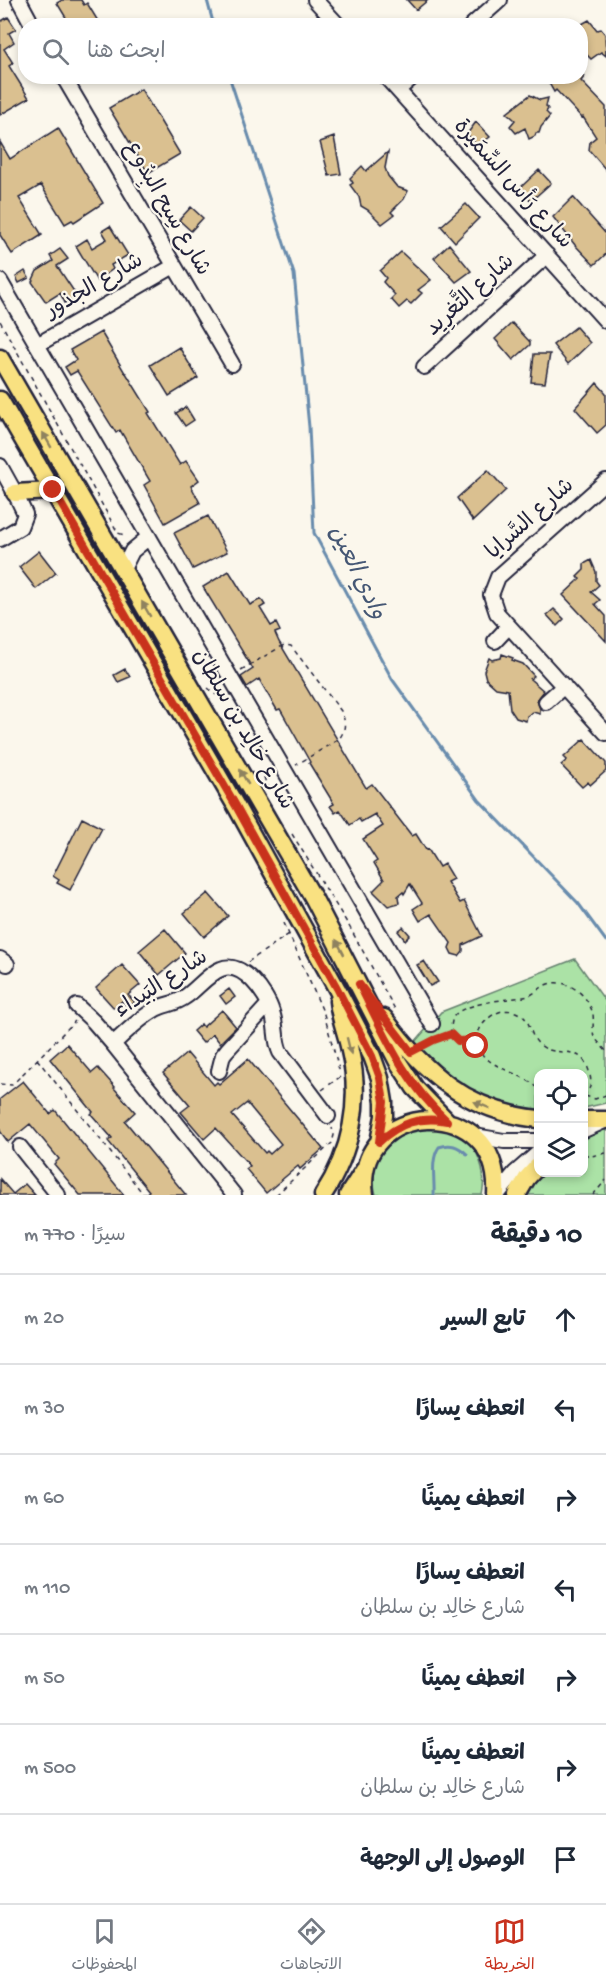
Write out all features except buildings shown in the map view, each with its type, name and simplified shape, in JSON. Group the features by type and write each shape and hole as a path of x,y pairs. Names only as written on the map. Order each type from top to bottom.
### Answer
{"main road":[{"name":"شارع خالِد بن سلطان","path":"0,358 315,899 406,1075 447,1121"},
{"name":"شارع خالِد بن سلطان","path":"0,400 236,806 372,1056 380,1078 384,1116 379,1142"},
{"path":"15,492 53,490"},
{"path":"359,984 411,1052 437,1078 463,1095 506,1113 534,1118"},
{"path":"323,1195 338,1169 348,1142 355,1097 353,1067 339,1011 337,988"},
{"path":"348,1195 379,1142 393,1130 410,1122 428,1119 457,1124 475,1136 491,1157 495,1170 496,1195"},
{"path":"588,1126 606,1120"},
{"path":"365,1195 366,1166"},
{"path":"517,1195 534,1170"}],"street":[{"path":"18,0 28,18"},
{"path":"315,0 332,18"},
{"path":"480,18 500,0"},
{"name":"شارع سِيح البِدُوع","path":"68,84 232,364"},
{"name":"شارع رَأس السِّمَيرة","path":"392,84 606,321"},
{"path":"398,90 405,84"},
{"name":"شارع التَّغرِيد","path":"424,367 547,255"},
{"name":"شارع الجذور","path":"37,345 174,266"},
{"path":"0,281 145,540 230,677 432,1024"},
{"path":"0,466 24,510 24,519 17,530 0,539"},
{"name":"شارع السَّرايا","path":"606,481 498,577 492,589 492,601 497,613 606,733"},
{"path":"108,544 121,546 145,540"},
{"path":"123,569 132,551 145,540"},
{"path":"495,641 509,626"},
{"path":"546,702 564,686"},
{"name":"شارع البَيداء","path":"112,1044 152,1011 184,999 216,972 227,967 239,969 248,975 269,1004 280,1052 328,1116"},
{"path":"219,1071 226,1050 269,1004"},
{"name":"شارع البَيداء","path":"81,1009 234,1195"},
{"path":"475,1136 504,1142 534,1142"},
{"path":"20,1147 58,1195"},
{"path":"496,1195 515,1173 534,1156"}],"path":[{"path":"0,321 118,532 124,535"},
{"path":"230,677 284,645 291,646 341,711 345,723 344,731 339,738 285,771"},
{"path":"264,777 269,795"},
{"path":"288,826 349,926 399,1017"},
{"path":"285,924 321,1006 340,1076 313,1096"},
{"path":"239,969 289,934"},
{"path":"476,1040 458,1041 451,1034 452,1020 460,1011 506,998 528,996 547,984 558,983 575,988 588,1002 593,1018 594,1037 606,1052"},
{"path":"0,1084 12,1085 81,1009"},
{"path":"534,1086 521,1076 486,1058 476,1046 476,1040 486,1021 494,1014 506,1010 520,1014 529,1023 533,1036 541,1046 551,1050 572,1052 585,1062 587,1069"},
{"path":"411,1052 451,1034"},
{"path":"37,1059 144,1195"},
{"path":"588,1072 591,1081 588,1090"},
{"path":"588,1097 592,1099 606,1095"},
{"path":"276,1195 332,1143 334,1135 328,1116"},
{"path":"588,1155 606,1153"},
{"path":"593,1195 606,1179"}],"green space":[{"path":"575,959 606,1002 606,1103 588,1107 588,1069 534,1069 534,1110 502,1104 486,1098 454,1079 414,1043 441,1012"},
{"path":"417,1127 446,1129 465,1138 477,1154 481,1164 482,1195 376,1195 374,1171 382,1152 397,1138"},
{"path":"606,1127 606,1195 522,1195 535,1177 588,1177 588,1137"}],"waterway":[{"name":"وادي العين","path":"207,0 212,18"},
{"name":"وادي العين","path":"232,84 294,274 309,427 314,533 392,679 479,800 578,903 606,941"},
{"path":"434,1195 434,1164 439,1147 454,1146 467,1154"}],"route":[{"path":"53,490 275,874 372,1056 380,1078 384,1102 379,1142 398,1126 410,1122 422,1119 447,1121 415,1088 406,1075 359,984 411,1052 451,1034 458,1041 476,1040 476,1046"}]}
